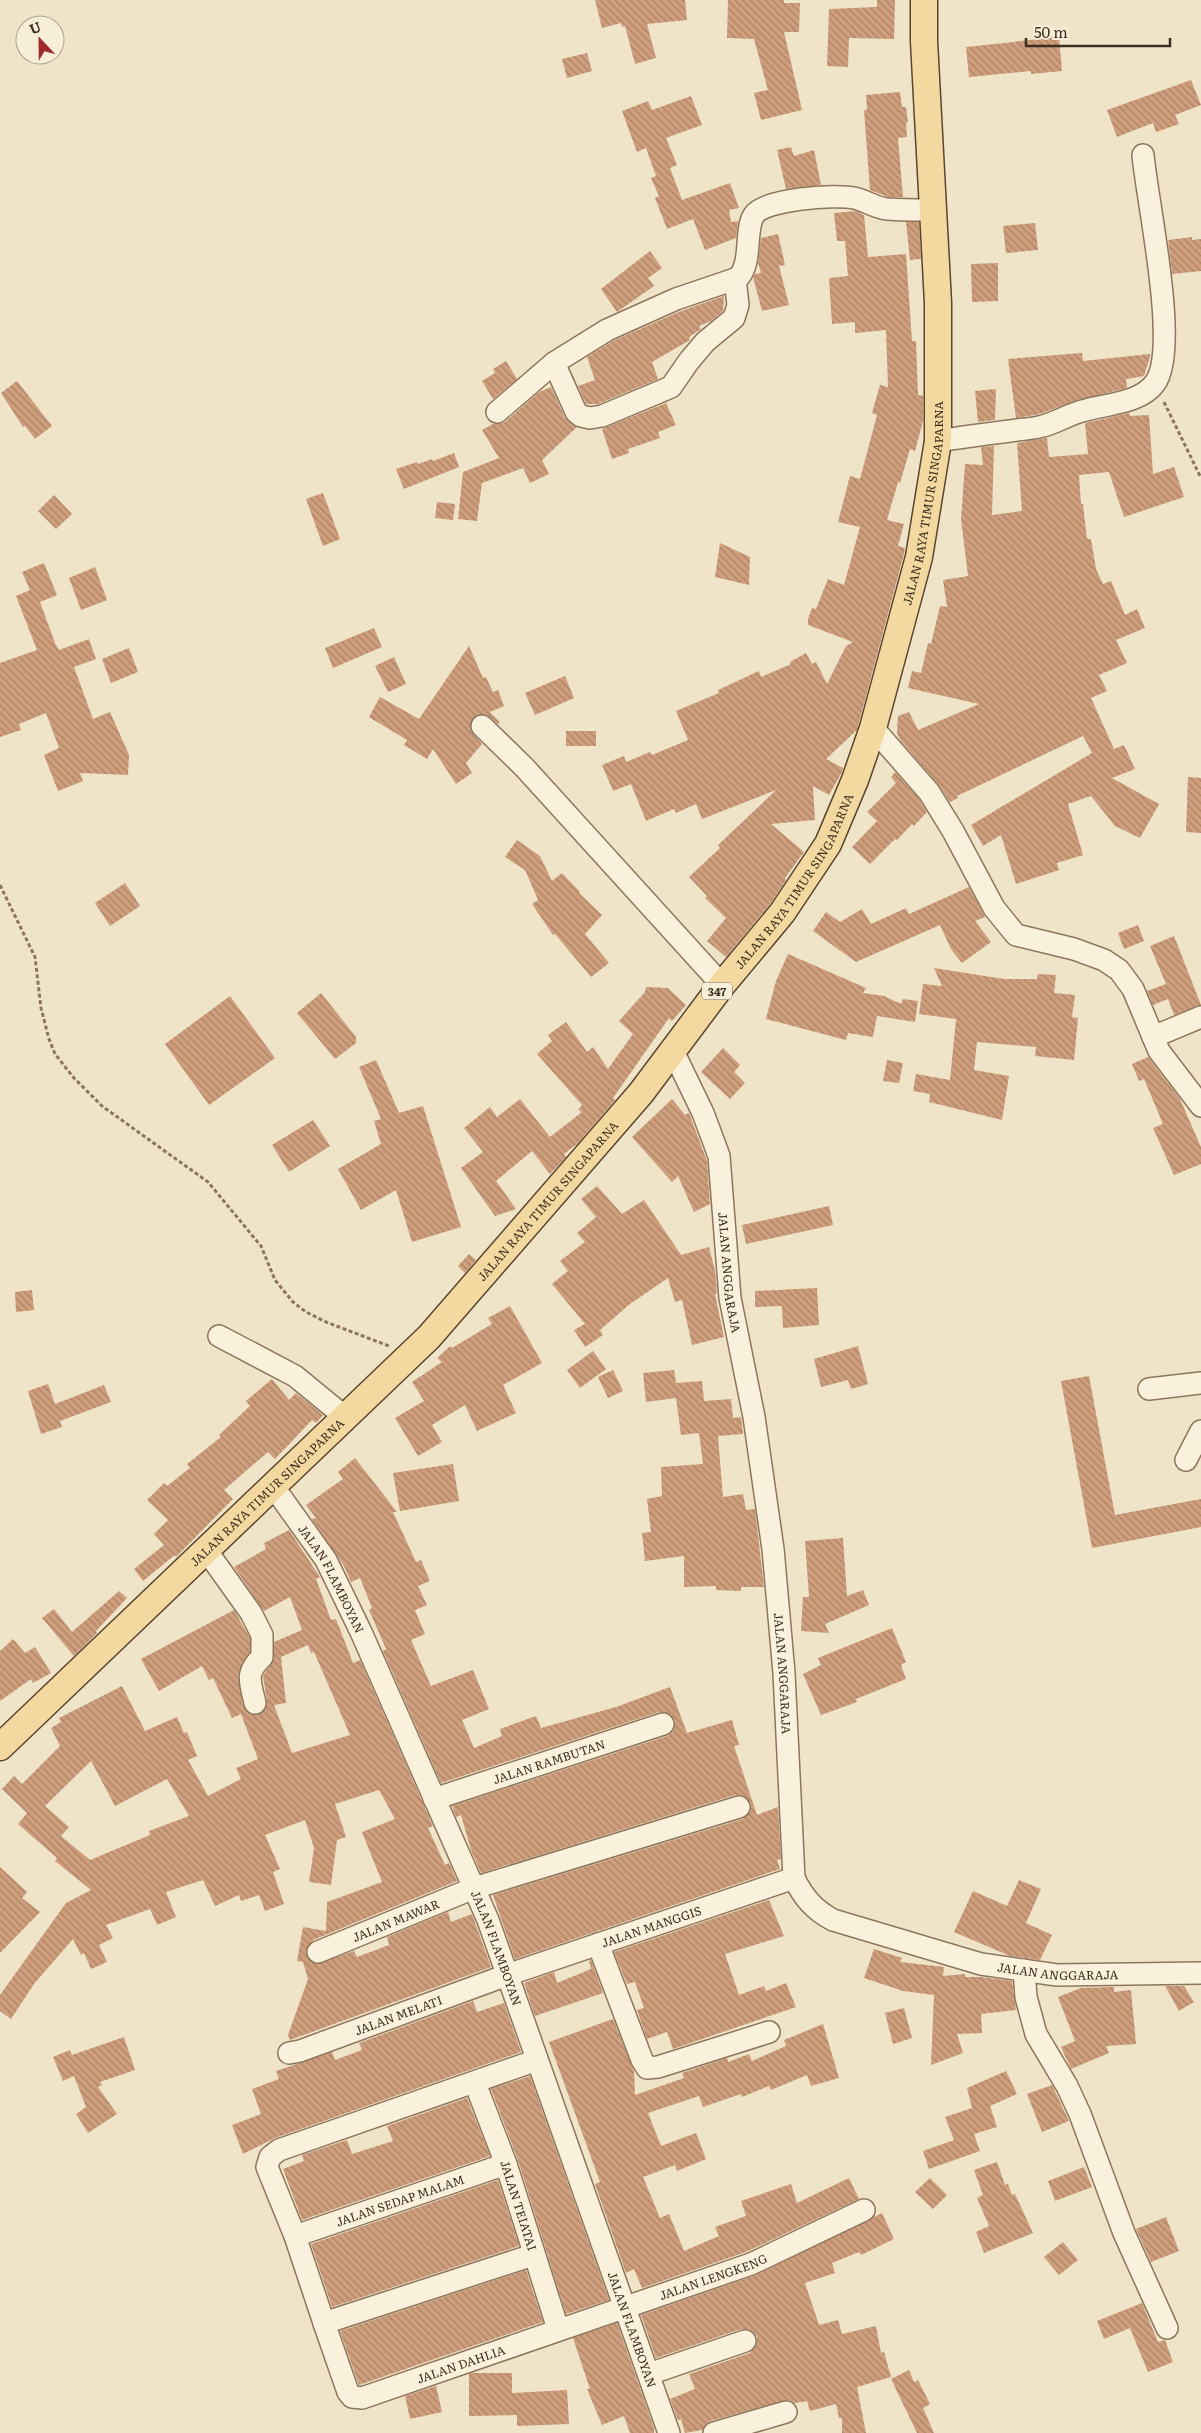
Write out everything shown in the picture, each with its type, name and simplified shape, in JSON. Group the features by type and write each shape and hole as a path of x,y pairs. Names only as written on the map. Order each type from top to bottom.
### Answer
{"main road":[{"name":"JALAN RAYA TIMUR SINGAPARNA","path":"0,1747 429,1337 641,1093 672,1049 722,985 782,913 828,844 855,780 873,728 919,557 938,441 938,303 924,41 924,0"}],"street":[{"path":"938,441 1043,426 1083,410 1125,401 1144,392 1155,384 1162,369 1164,357 1163,291 1146,190 1143,155"},
{"path":"497,412 554,363 607,330 676,299 736,279 741,274 747,256 753,217 766,206 834,196 853,197 884,209 933,210"},
{"path":"554,363 576,412 581,416 590,418 602,416 672,387 688,361 704,342 734,318 738,305 736,279"},
{"path":"482,726 524,767 722,985"},
{"path":"873,728 929,792 953,831 994,908 1016,935 1074,949 1104,960 1119,970 1133,989 1159,1052 1201,1106"},
{"path":"1152,1037 1201,1017"},
{"name":"JALAN ANGGARAJA","path":"672,1049 703,1113 719,1156 730,1298 754,1417 772,1549 784,1673 794,1878 802,1894 812,1906 833,1920 981,1964 1076,1976 1201,1973"},
{"path":"219,1336 295,1376 345,1417"},
{"path":"1149,1389 1201,1383"},
{"path":"1186,1460 1201,1431"},
{"name":"JALAN FLAMBOYAN","path":"274,1486 326,1560 474,1888 507,1975 670,2433"},
{"path":"206,1550 245,1605 262,1635 262,1657 251,1667 249,1679 255,1703"},
{"name":"JALAN RAMBUTAN","path":"434,1799 663,1724"},
{"name":"JALAN MAWAR","path":"318,1952 474,1888 739,1807"},
{"name":"JALAN MANGGIS","path":"507,1975 794,1878"},
{"path":"598,1944 642,2060 647,2068 658,2067 769,2032"},
{"path":"1024,1970 1026,1997 1036,2034 1067,2086 1080,2114 1124,2233 1167,2328"},
{"name":"JALAN MELATI","path":"289,2053 300,2051 507,1975"},
{"path":"533,2255 324,2322 295,2236 267,2168 273,2154 279,2150 537,2060"},
{"name":"JALAN TEIATAI","path":"475,2083 506,2164 533,2255 558,2329"},
{"name":"JALAN SEDAP MALAM","path":"295,2236 506,2164"},
{"name":"JALAN LENGKENG","path":"558,2329 751,2264 864,2210"},
{"name":"JALAN DAHLIA","path":"324,2322 348,2392 352,2397 362,2398 558,2329"},
{"path":"649,2374 745,2341"},
{"path":"714,2433 786,2412"}],"path":[{"path":"1155,384 1201,478"},
{"path":"0,885 35,957 41,1008 49,1039 55,1054 74,1078 102,1106 208,1182 261,1246 275,1280 293,1302 306,1312 326,1322 411,1354"}],"building":[{"path":"595,0 685,0 687,20 647,24 656,58 635,64 625,26 622,27 621,23 602,28"},
{"path":"728,0 784,0 784,3 800,3 799,32 784,32 802,110 761,120 754,93 768,90 754,39 727,38"},
{"path":"877,0 895,0 894,39 849,38 848,67 827,66 829,9 877,7"},
{"path":"1059,37 1062,71 1031,74 1031,71 969,77 966,47"},
{"path":"587,53 592,71 567,78 562,59"},
{"path":"1191,80 1201,105 1175,115 1179,124 1156,132 1153,123 1117,137 1107,110"},
{"path":"900,92 902,107 906,107 908,122 906,123 907,137 898,138 903,197 888,197 870,190 864,110 867,110 866,95"},
{"path":"691,96 702,125 666,138 677,165 670,168 682,200 730,183 739,208 729,210 731,222 738,221 736,238 705,250 693,219 667,229 655,198 659,196 651,178 656,176 646,148 637,152 622,111 648,101 652,110"},
{"path":"791,147 794,156 814,150 821,185 786,189 777,150"},
{"path":"855,211 864,215 868,257 906,254 912,341 916,341 918,395 923,396 923,421 915,451 910,449 887,520 904,524 898,546 905,548 904,554 857,730 826,759 843,768 842,772 829,795 813,786 815,820 771,824 804,852 785,878 786,880 770,904 726,957 707,941 726,918 705,898 707,896 689,877 720,848 718,845 776,790 702,819 696,804 676,813 674,809 646,821 631,784 613,791 602,765 624,756 626,762 650,752 652,755 688,740 676,711 719,693 718,690 759,671 761,677 791,664 790,662 806,653 812,664 816,662 827,684 846,646 853,642 808,625 808,619 812,608 816,609 828,579 844,585 860,527 838,522 850,476 860,479 877,415 872,413 880,385 888,387 886,330 855,333 855,322 832,324 829,278 848,276 845,241 837,241 834,213"},
{"path":"906,222 919,222 921,259 910,260"},
{"path":"1035,223 1038,250 1006,253 1003,226"},
{"path":"778,234 785,265 779,266 789,305 762,311 753,277 755,274 761,273 758,263 761,238"},
{"path":"1192,237 1192,240 1201,239 1201,271 1172,274 1168,240"},
{"path":"650,251 662,268 648,278 654,286 617,312 601,289"},
{"path":"998,263 998,301 972,302 971,264"},
{"path":"724,296 723,311 711,321 699,326 701,329 689,337 690,340 652,362 658,379 598,404 586,404 578,386 595,380 587,357 613,341 681,311"},
{"path":"1082,353 1083,361 1150,354 1150,357 1144,376 1126,379 1127,388 1077,400 1040,414 1016,418 1008,359"},
{"path":"506,361 517,379 493,399 482,381 495,373 493,369"},
{"path":"17,381 52,426 35,439 25,426 23,427 1,393"},
{"path":"551,387 565,418 577,427 542,460 549,474 530,483 523,468 482,483 477,521 458,519 463,472 499,458 482,430 493,424 505,422 539,392"},
{"path":"996,389 995,420 978,422 975,391"},
{"path":"666,403 676,425 658,432 660,438 628,449 629,453 612,459 602,429"},
{"path":"1129,413 1130,416 1149,415 1153,474 1174,467 1184,497 1124,517 1109,472 1079,475 1081,504 1083,504 1087,539 1091,539 1096,569 1103,584 1111,581 1125,615 1137,609 1145,628 1116,640 1127,663 1099,675 1107,691 1091,698 1114,749 1124,745 1135,769 1112,778 1159,804 1140,838 1115,826 1091,796 1068,804 1083,855 1057,863 1059,870 1016,884 1001,835 983,846 971,825 1092,753 1083,736 957,796 958,798 950,802 938,784 900,740 897,733 898,716 909,712 918,730 979,704 908,688 912,671 921,673 928,643 931,644 940,606 947,607 943,580 968,576 961,519 965,464 983,465 981,447 994,446 992,515 1022,511 1017,443 1047,438 1049,457 1088,454 1085,423"},
{"path":"454,453 459,467 404,489 396,469 417,462 418,464 432,459 433,461"},
{"path":"323,493 340,539 323,546 306,499"},
{"path":"54,495 72,514 56,529 38,511"},
{"path":"437,502 455,504 453,520 435,518"},
{"path":"720,543 750,557 749,585 715,577"},
{"path":"44,563 57,595 40,602 55,643 59,650 89,639 96,659 74,667 93,719 110,712 129,755 128,775 80,773 83,781 58,791 44,755 59,748 46,713 19,724 21,730 0,737 0,663 37,650 16,596 30,590 22,572"},
{"path":"95,567 107,600 81,610 69,578"},
{"path":"374,628 382,647 333,668 325,648"},
{"path":"469,646 483,678 486,677 493,692 498,690 504,706 490,712 500,722 498,724 486,714 479,714 473,718 470,730 482,744 466,763 472,773 456,784 433,749 427,759 404,745 407,740 369,717 380,697 419,719"},
{"path":"129,648 138,672 111,683 102,659"},
{"path":"394,657 406,684 388,692 375,666"},
{"path":"565,676 574,698 535,715 525,693"},
{"path":"566,731 596,731 596,746 566,746"},
{"path":"895,772 919,799 927,812 914,826 912,824 897,840 895,839 870,864 852,847 877,821 867,812 896,783 891,777"},
{"path":"1188,777 1201,778 1201,833 1186,832"},
{"path":"517,840 540,856 552,881 562,873 602,915 585,934 609,963 591,977 555,934 553,935 532,904 538,900 525,870 505,857"},
{"path":"125,883 140,906 110,926 95,903"},
{"path":"969,887 985,917 975,921 991,942 962,963 951,949 940,925 856,962 813,931 826,912 840,922 862,909 871,924 906,908 909,914"},
{"path":"1138,925 1144,941 1124,949 1118,933"},
{"path":"1174,936 1201,1005 1174,1015 1168,999 1153,1005 1147,991 1166,984 1150,946"},
{"path":"788,954 866,988 863,993 884,996 901,1004 903,999 918,1001 915,1022 877,1016 873,1037 848,1033 846,1040 766,1019 776,981"},
{"path":"934,968 1004,979 1037,979 1038,974 1056,975 1054,993 1075,995 1072,1017 1078,1018 1074,1060 1035,1056 1036,1047 977,1042 974,1070 1009,1076 1002,1120 929,1102 930,1094 913,1091 916,1074 950,1080 956,1019 919,1014 923,984 942,986"},
{"path":"646,987 668,988 686,1005 672,1021 669,1018 613,1098 615,1100 577,1144 564,1154 566,1157 550,1174 532,1151 496,1181 516,1209 495,1216 461,1168 483,1152 464,1128 490,1107 497,1117 520,1099 550,1137 582,1112 578,1110 582,1105 537,1054 552,1041 548,1035 566,1022 587,1052 593,1047 608,1069 633,1034 619,1021 645,992"},
{"path":"321,993 356,1037 356,1043 335,1059 297,1013"},
{"path":"230,996 275,1058 209,1105 165,1044"},
{"path":"723,1048 740,1065 734,1072 745,1083 730,1099 701,1072"},
{"path":"1148,1057 1180,1099 1201,1147 1201,1164 1174,1175 1153,1128 1163,1124 1144,1079 1139,1081 1132,1064"},
{"path":"376,1060 399,1113 423,1106 461,1227 412,1242 396,1190 361,1210 338,1169 381,1144 374,1121 381,1119 359,1067"},
{"path":"887,1060 903,1063 899,1083 883,1081"},
{"path":"672,1099 685,1115 689,1113 707,1161 710,1204 694,1212 678,1176 672,1182 632,1137"},
{"path":"313,1120 330,1146 289,1172 272,1145"},
{"path":"597,1186 622,1214 644,1200 681,1255 709,1247 715,1271 717,1293 715,1294 724,1337 692,1345 682,1300 675,1302 668,1278 630,1304 600,1330 603,1335 585,1347 574,1330 585,1324 552,1284 568,1271 560,1261 585,1242 577,1233 596,1217 581,1199"},
{"path":"829,1206 833,1225 746,1244 742,1225"},
{"path":"469,1254 476,1260 465,1273 458,1266"},
{"path":"817,1288 819,1325 783,1328 782,1306 755,1307 755,1291"},
{"path":"32,1290 34,1310 16,1312 15,1292"},
{"path":"510,1306 542,1363 503,1385 516,1413 477,1431 465,1405 432,1425 442,1442 418,1456 395,1418 424,1401 412,1382 442,1362 437,1358 450,1346 452,1348 492,1324 488,1318"},
{"path":"858,1346 868,1384 851,1389 848,1380 821,1387 814,1359"},
{"path":"593,1351 606,1369 580,1388 567,1370"},
{"path":"613,1370 623,1391 608,1398 598,1377"},
{"path":"674,1370 676,1383 702,1381 704,1401 731,1399 733,1418 741,1417 743,1434 718,1436 723,1497 743,1494 746,1510 755,1509 764,1587 741,1587 741,1591 716,1590 716,1586 684,1587 684,1556 645,1561 642,1533 651,1532 647,1499 662,1496 661,1467 703,1464 699,1433 681,1435 676,1398 646,1402 643,1373"},
{"path":"1089,1376 1115,1515 1201,1499 1201,1527 1092,1548 1061,1381"},
{"path":"272,1379 289,1400 296,1393 323,1415 316,1423 312,1420 275,1459 268,1452 224,1490 233,1499 176,1557 175,1555 143,1581 134,1569 164,1545 154,1534 168,1520 147,1500 164,1483 167,1486 190,1468 187,1464 221,1437 219,1435 250,1406 246,1401"},
{"path":"48,1384 55,1404 104,1385 111,1402 60,1421 62,1427 41,1434 28,1391"},
{"path":"355,1458 397,1512 393,1512 416,1562 421,1560 430,1581 418,1586 427,1605 415,1610 425,1634 411,1640 431,1686 473,1670 489,1709 462,1720 474,1748 502,1736 500,1729 536,1716 541,1728 616,1707 670,1687 687,1733 732,1720 739,1745 734,1746 757,1815 778,1807 781,1859 777,1860 780,1869 515,1959 493,1895 743,1819 751,1810 751,1803 742,1795 735,1795 481,1873 471,1850 461,1815 456,1817 452,1806 667,1736 673,1732 675,1721 671,1714 659,1712 441,1783 383,1651 386,1649 369,1610 372,1608 360,1578 351,1582 344,1566 312,1519 316,1518 306,1505 343,1479 338,1472"},
{"path":"453,1464 459,1501 400,1511 393,1473"},
{"path":"289,1530 320,1577 316,1579 331,1620 336,1619 353,1663 360,1660 433,1826 428,1828 445,1865 449,1863 457,1881 313,1940 306,1950 307,1957 317,1964 354,1951 357,1957 389,1945 387,1937 448,1912 451,1922 472,1914 491,1967 290,2040 288,2035 308,1979 303,1962 297,1961 303,1927 326,1931 327,1902 382,1882 362,1832 395,1819 379,1790 335,1804 346,1837 337,1840 331,1885 309,1882 314,1848 305,1820 265,1835 280,1869 273,1872 284,1904 265,1911 259,1895 241,1901 239,1895 215,1906 203,1880 166,1892 176,1917 157,1925 150,1909 106,1925 113,1938 99,1945 107,1962 91,1969 84,1953 81,1955 73,1939 34,1984 11,2019 0,2011 0,1995 66,1903 91,1890 55,1861 57,1858 18,1824 27,1813 2,1789 14,1776 22,1784 60,1746 51,1728 61,1722 59,1718 122,1686 145,1731 177,1717 184,1733 187,1732 197,1756 188,1760 208,1796 241,1779 236,1768 258,1759 241,1714 232,1718 213,1678 209,1680 202,1666 159,1691 141,1659 234,1610 250,1638 250,1652 242,1663 238,1676 243,1706 251,1715 263,1712 267,1701 263,1676 274,1658 274,1642 302,1630 290,1597 264,1611 234,1567 266,1549 264,1543","holes":["308,1645 311,1653 314,1652 350,1735 292,1753 274,1705 286,1703 281,1657","91,1761 115,1806 167,1779 189,1816 149,1831 150,1835 90,1860 61,1836 69,1827 45,1806"]},
{"path":"843,1538 847,1596 863,1590 869,1605 825,1624 829,1633 801,1631 803,1597 809,1597 805,1541"},
{"path":"119,1591 127,1598 74,1656 42,1618 54,1609 72,1632"},
{"path":"892,1628 906,1662 901,1665 906,1679 856,1699 857,1702 821,1715 803,1674 821,1665 818,1658"},
{"path":"13,1639 25,1653 35,1647 51,1673 33,1683 31,1679 0,1701 0,1651"},
{"path":"0,1867 27,1892 22,1898 40,1912 0,1953"},
{"path":"1019,1880 1041,1889 1026,1923 1052,1935 1040,1960 1010,1956 954,1932 973,1891 1007,1906"},
{"path":"769,1900 784,1936 725,1954 739,1995 764,1986 766,1991 786,1983 796,2007 673,2049 667,2032 647,2039 637,2010 644,2008 635,1982 627,1984 614,1952"},
{"path":"874,1949 902,1958 900,1962 944,1967 943,1976 965,1974 965,1977 1012,1981 1016,2010 981,2014 982,2033 957,2034 963,2053 931,2065 934,1995 903,1991 864,1978"},
{"path":"591,1960 603,1993 535,2016 524,1983 554,1972 557,1983 591,1969 589,1961"},
{"path":"1165,1986 1184,1986 1194,2002 1179,2011"},
{"path":"1114,1987 1114,1992 1131,1990 1136,2044 1106,2046 1109,2053 1071,2069 1061,2047 1075,2041 1058,1997 1081,1988"},
{"path":"473,2001 477,2012 504,2003 521,2052 275,2138 243,2154 232,2125 261,2114 252,2089 279,2079 276,2071 332,2052 335,2060 362,2050 359,2043"},
{"path":"904,2008 912,2038 893,2044 885,2013"},
{"path":"613,2019 634,2071 635,2095 684,2078 682,2073 727,2058 728,2062 749,2054 752,2061 786,2046 784,2040 823,2024 839,2078 811,2086 807,2075 771,2090 769,2086 742,2097 741,2094 703,2107 699,2096 648,2113 661,2146 696,2133 706,2159 677,2171 675,2165 643,2177 660,2218 669,2214 684,2251 719,2236 715,2227 746,2216 741,2201 791,2184 797,2203 849,2178 859,2199 746,2252 642,2288 634,2269 626,2273 595,2184 600,2182 549,2042"},
{"path":"124,2037 135,2070 100,2082 102,2085 98,2087 117,2114 88,2133 76,2114 86,2107 74,2076 63,2081 53,2057 70,2050 72,2055"},
{"path":"1006,2071 1017,2094 990,2106 997,2127 974,2134 980,2151 929,2169 923,2151 954,2140 945,2117 972,2108 967,2088"},
{"path":"530,2076 609,2300 566,2314 518,2160 491,2089"},
{"path":"1052,2085 1069,2121 1042,2132 1027,2094"},
{"path":"467,2098 490,2156 302,2220 283,2169 304,2161 302,2155 347,2140 352,2154 393,2141 387,2126"},
{"path":"997,2162 1005,2185 1008,2184 1012,2195 1015,2194 1033,2233 984,2253 976,2232 989,2226 977,2198 983,2195 974,2170"},
{"path":"1084,2167 1092,2187 1055,2201 1048,2181"},
{"path":"930,2178 947,2195 933,2209 915,2192"},
{"path":"498,2180 519,2246 332,2307 311,2244"},
{"path":"882,2213 894,2239 861,2255 859,2252 832,2263 835,2273 805,2283 819,2325 838,2320 842,2334 876,2326 881,2353 884,2352 891,2377 857,2387 866,2433 842,2433 842,2418 839,2418 836,2404 810,2411 807,2401 795,2403 788,2400 710,2421 702,2430 685,2433 681,2419 678,2420 670,2399 695,2389 689,2374 750,2353 757,2344 757,2336 748,2329 741,2329 656,2358 641,2315 756,2275"},
{"path":"1166,2217 1179,2251 1151,2262 1136,2229"},
{"path":"1063,2242 1078,2260 1059,2275 1044,2257"},
{"path":"526,2270 543,2322 359,2385 340,2331"},
{"path":"1142,2303 1158,2342 1165,2340 1173,2362 1148,2372 1130,2328 1104,2339 1097,2321"},
{"path":"617,2323 654,2428 654,2433 630,2433 624,2416 602,2425 587,2389 590,2389 573,2338"},
{"path":"909,2370 914,2382 918,2380 930,2404 923,2408 934,2433 917,2433 891,2379"},
{"path":"512,2373 512,2393 567,2390 569,2424 517,2426 517,2415 469,2416 469,2374"},
{"path":"436,2386 442,2412 410,2419 405,2396"}]}
